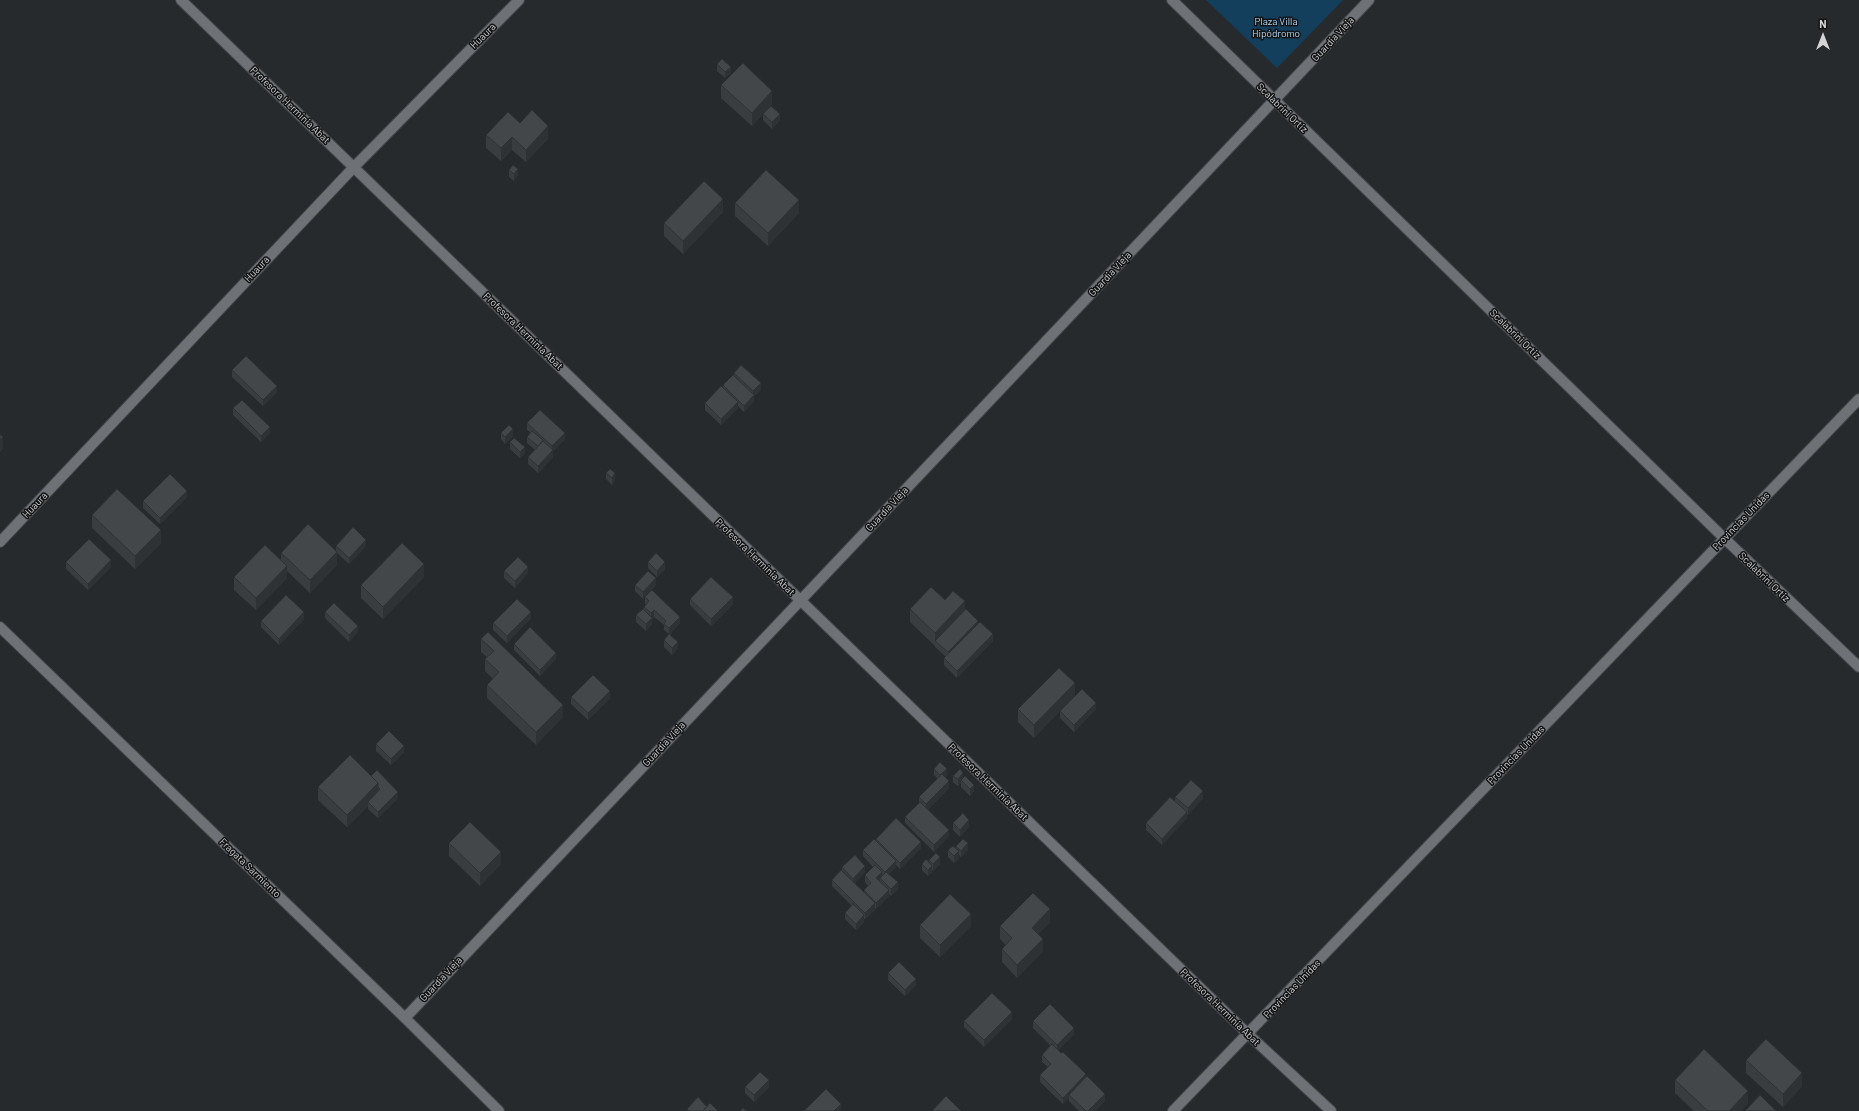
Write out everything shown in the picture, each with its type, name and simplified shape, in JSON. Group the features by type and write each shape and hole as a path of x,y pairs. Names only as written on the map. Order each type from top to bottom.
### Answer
{"street":[{"name":"Profesora Herminia Abat","path":"181,0 1248,1034 1331,1111"},
{"name":"Huaura","path":"0,542 354,167 519,0"},
{"name":"Scalabrini Ortiz","path":"1172,0 1724,538 1859,667"},
{"name":"Guardia Vieja","path":"405,1018 1369,0"},
{"name":"Provincias Unidas","path":"1173,1111 1859,399"},
{"name":"Fragata Sarmiento","path":"0,627 405,1018 499,1111"}],"green space":[{"name":"Plaza Villa Hipódromo","path":"1206,0 1343,0 1277,68"}],"building":[{"path":"722,59 731,67 725,72 717,64"},
{"path":"743,63 772,91 752,113 721,85"},
{"path":"771,106 780,114 772,122 763,114"},
{"path":"532,110 548,126 526,150 512,137 501,148 486,135 508,112 520,123"},
{"path":"513,165 518,169 514,174 509,170"},
{"path":"766,170 799,200 768,233 735,203"},
{"path":"704,181 723,199 683,241 664,223"},
{"path":"246,356 277,386 263,400 232,370"},
{"path":"741,365 761,383 753,391 734,373"},
{"path":"733,375 754,395 744,406 723,385"},
{"path":"721,386 738,402 721,419 705,403"},
{"path":"242,400 270,427 261,436 233,408"},
{"path":"540,410 565,433 552,446 527,423"},
{"path":"509,425 513,429 505,437 501,433"},
{"path":"532,431 543,440 538,446 527,437"},
{"path":"514,438 525,447 520,452 510,442"},
{"path":"543,441 553,450 538,466 528,457"},
{"path":"610,469 615,473 612,478 606,473"},
{"path":"170,474 187,491 160,518 143,501"},
{"path":"117,489 161,530 135,556 92,515"},
{"path":"308,524 337,552 310,580 281,553"},
{"path":"353,527 366,540 349,558 336,546"},
{"path":"89,539 111,560 88,584 66,562"},
{"path":"402,543 424,564 383,607 361,585"},
{"path":"265,545 287,566 256,598 234,577"},
{"path":"656,553 665,562 657,571 648,562"},
{"path":"518,557 528,567 515,581 504,571"},
{"path":"648,571 656,578 643,592 635,585"},
{"path":"711,577 733,597 711,619 690,599"},
{"path":"931,587 945,600 953,591 965,601 935,633 910,609"},
{"path":"652,590 680,617 669,628 664,624 666,621 654,610 651,613 644,607 649,601 645,597"},
{"path":"286,595 304,612 279,639 261,621"},
{"path":"517,599 531,612 507,636 493,623"},
{"path":"334,603 358,626 349,635 325,612"},
{"path":"643,609 652,618 646,624 636,615"},
{"path":"966,609 978,621 948,652 935,641"},
{"path":"980,622 993,634 957,671 944,658"},
{"path":"530,627 556,653 540,670 514,644"},
{"path":"488,632 563,705 536,732 487,685 499,672 485,659 494,651 481,639"},
{"path":"669,634 678,642 672,648 664,640"},
{"path":"1059,668 1075,683 1034,725 1018,709"},
{"path":"593,675 610,691 588,713 571,697"},
{"path":"1082,689 1096,703 1074,725 1060,711"},
{"path":"389,731 404,746 391,759 376,744"},
{"path":"350,755 378,783 347,815 318,787"},
{"path":"940,762 947,769 940,775 934,769"},
{"path":"960,769 963,773 958,779 953,776"},
{"path":"377,770 398,792 378,812 368,802 380,789 378,787 378,783 371,776"},
{"path":"942,774 949,781 926,804 919,797"},
{"path":"965,776 974,785 970,789 961,780"},
{"path":"1191,780 1203,791 1188,808 1175,797"},
{"path":"1170,797 1187,812 1162,839 1146,823"},
{"path":"920,802 949,830 934,845 905,817"},
{"path":"963,813 969,820 960,830 953,823"},
{"path":"896,818 921,842 900,863 876,839"},
{"path":"470,822 501,852 480,873 449,843"},
{"path":"874,839 896,861 885,872 863,850"},
{"path":"963,839 968,843 961,851 956,846"},
{"path":"953,846 959,851 954,856 948,850"},
{"path":"936,853 940,857 933,864 929,860"},
{"path":"855,855 865,866 853,879 842,867"},
{"path":"926,859 932,866 928,870 922,864"},
{"path":"875,865 882,872 876,878 889,890 876,903 864,890 871,883 865,875"},
{"path":"841,870 875,903 865,913 832,880"},
{"path":"886,872 898,882 891,889 880,878"},
{"path":"1033,893 1050,909 1032,928 1043,939 1017,965 1002,949 1012,938 1000,926"},
{"path":"950,894 971,914 940,945 920,925"},
{"path":"853,904 864,915 856,924 845,913"},
{"path":"899,962 916,979 905,990 888,973"},
{"path":"992,993 1012,1012 984,1040 964,1021"},
{"path":"1050,1004 1074,1028 1057,1045 1033,1021"},
{"path":"1766,1039 1802,1073 1783,1094 1746,1060"},
{"path":"1052,1044 1061,1053 1063,1052 1086,1074 1063,1098 1040,1075 1051,1064 1042,1055"},
{"path":"1704,1049 1748,1091 1729,1111 1708,1111 1675,1080"},
{"path":"760,1072 769,1080 754,1095 745,1087"},
{"path":"1087,1076 1105,1094 1088,1111 1086,1111 1069,1095"},
{"path":"826,1089 841,1104 834,1111 804,1111"},
{"path":"1760,1095 1776,1111 1745,1111"},
{"path":"946,1096 961,1111 932,1111"},
{"path":"698,1097 707,1107 703,1111 689,1111 687,1109"},
{"path":"710,1103 718,1111 703,1111"},
{"path":"743,1108 747,1111 740,1111"}]}
